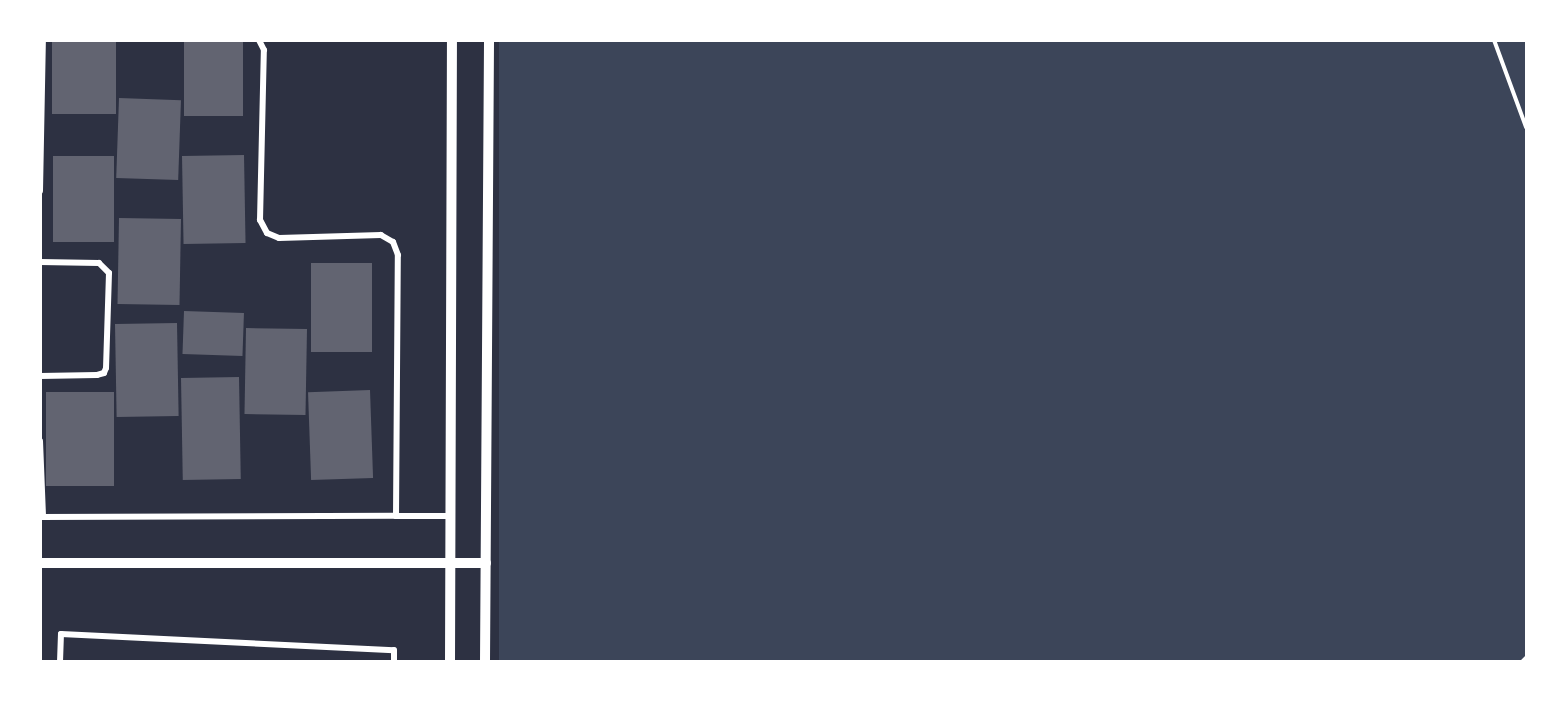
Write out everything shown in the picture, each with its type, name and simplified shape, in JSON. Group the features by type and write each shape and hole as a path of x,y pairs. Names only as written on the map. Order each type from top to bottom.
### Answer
{"street":[{"path":"40,191 43,40"},
{"path":"259,40 264,50 260,220 267,232 279,238 381,235 393,242 398,255 396,516"},
{"path":"450,662 453,40"},
{"path":"485,662 489,40"},
{"path":"40,262 99,263 109,273 104,373 40,376"},
{"path":"40,441 42,517 450,516"},
{"path":"40,564 486,563"},
{"path":"60,662 61,634 394,650 394,662"}],"path":[{"path":"1494,40 1527,128"},
{"path":"1522,662 1527,658"}],"shaded area":[{"path":"499,41 1526,41 1526,661 499,661"}],"building":[{"path":"52,40 116,40 116,114 52,114"},
{"path":"184,40 243,40 243,116 184,116"},
{"path":"119,98 181,100 178,180 116,178"},
{"path":"244,155 246,243 184,244 182,156"},
{"path":"53,156 114,156 114,242 53,242"},
{"path":"119,218 181,219 179,305 117,304"},
{"path":"311,263 372,263 372,352 311,352"},
{"path":"184,311 244,313 242,356 182,354"},
{"path":"177,323 179,416 117,417 115,324"},
{"path":"246,328 307,329 305,415 244,414"},
{"path":"239,377 241,479 183,480 181,378"},
{"path":"370,390 373,478 311,480 308,392"},
{"path":"46,392 114,392 114,486 46,486"}]}
